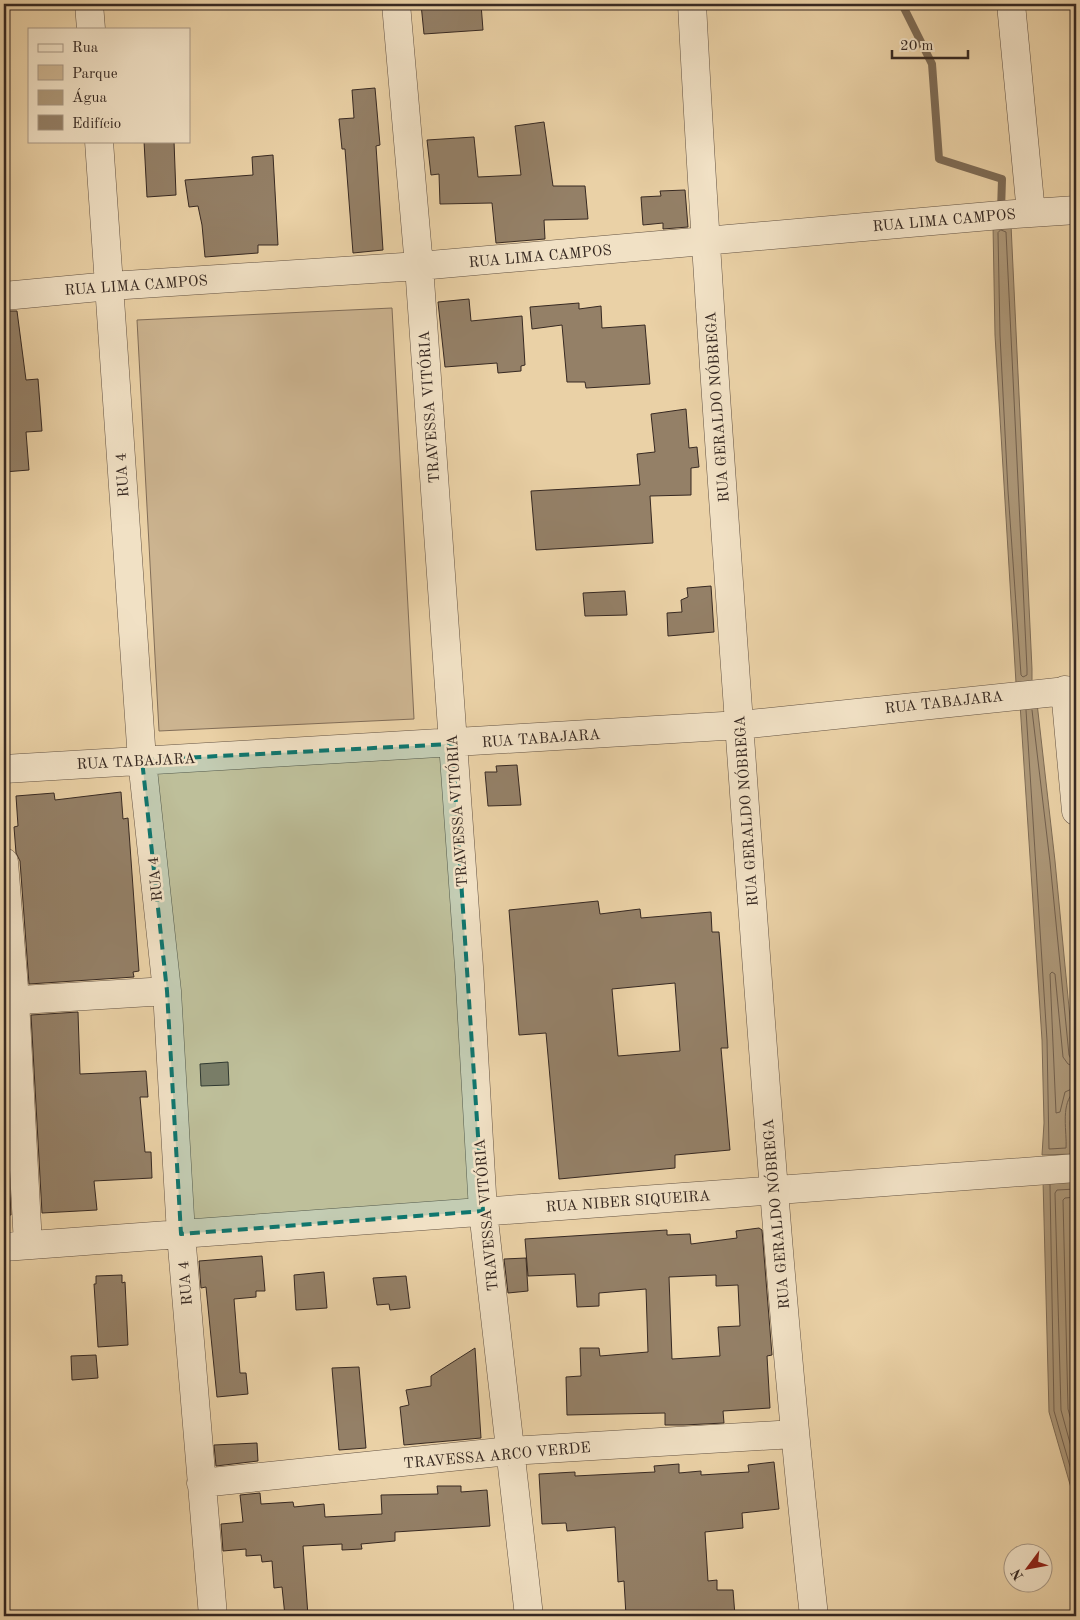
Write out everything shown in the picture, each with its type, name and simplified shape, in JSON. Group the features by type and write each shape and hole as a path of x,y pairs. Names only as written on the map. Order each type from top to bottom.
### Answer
{"street":[{"path":"89,4 91,28"},
{"name":"TRAVESSA VITÓRIA","path":"396,4 419,266 469,967 483,1211 529,1616"},
{"name":"RUA GERALDO NÓBREGA","path":"692,4 705,242 773,1190 794,1434 814,1616"},
{"path":"1011,4 1030,213"},
{"name":"RUA 4","path":"99,142 142,760 167,991 181,1234 213,1616"},
{"name":"RUA LIMA CAMPOS","path":"4,296 110,286 419,266 1076,210"},
{"path":"1071,690 1076,811"},
{"name":"RUA TABAJARA","path":"4,769 452,744 740,725 1071,690"},
{"path":"4,862 10,1001 16,1246"},
{"path":"10,1001 167,991"},
{"name":"RUA NIBER SIQUEIRA","path":"16,1246 1076,1168"},
{"name":"TRAVESSA ARCO VERDE","path":"201,1484 510,1451 794,1434"}],"highlighted area":[{"path":"452,744 483,1211 181,1234 167,991 142,760"}],"green space":[{"path":"392,308 414,719 159,731 137,320"}],"water":[{"path":"993,225 1011,225 1032,669 1032,681 1016,683 995,335"},
{"path":"1037,703 1055,861 1076,1081 1070,1123 1072,1154 1042,1155 1044,1123 1042,1040 1020,704"},
{"path":"1076,1178 1076,1505 1049,1412 1043,1180"}],"building":[{"path":"421,4 481,4 483,30 424,34"},
{"path":"375,88 380,145 376,146 383,250 353,253 345,149 342,149 339,119 354,118 352,90"},
{"path":"544,122 553,186 585,186 588,219 544,220 545,239 496,243 492,203 440,204 439,174 431,175 427,140 474,137 478,177 521,175 515,126"},
{"path":"144,142 174,142 176,195 147,197"},
{"path":"273,155 278,245 258,245 258,253 205,257 198,206 189,207 185,180 253,175 252,157"},
{"path":"685,190 688,227 663,229 663,223 643,225 641,197 661,196 660,191"},
{"path":"469,299 471,321 522,316 525,365 521,366 521,371 498,373 497,363 445,367 438,302"},
{"path":"579,303 579,309 601,306 602,328 645,325 650,384 586,388 585,382 567,382 562,325 532,329 530,307"},
{"path":"4,311 17,311 26,380 38,379 42,431 26,432 29,470 4,472"},
{"path":"686,409 689,448 697,447 699,467 691,468 691,495 650,496 653,543 536,550 531,491 640,485 637,454 655,452 651,414"},
{"path":"711,586 714,632 668,636 667,613 682,612 681,600 688,597 687,588"},
{"path":"625,591 627,615 585,616 583,593"},
{"path":"517,765 521,805 488,806 485,772 497,772 496,766"},
{"path":"121,792 123,819 128,818 139,971 133,972 134,977 29,984 20,861 16,853 14,827 18,826 16,796 54,793 55,800"},
{"path":"598,901 600,914 640,909 641,918 711,912 712,932 719,932 728,1048 721,1048 730,1150 675,1155 675,1168 559,1179 546,1033 519,1035 509,910","holes":["675,983 680,1051 618,1056 612,989"]},
{"path":"78,1012 80,1074 146,1071 148,1097 140,1097 145,1152 151,1152 152,1178 94,1181 97,1210 42,1213 31,1015"},
{"path":"228,1062 229,1085 201,1086 200,1064"},
{"path":"4,1174 9,1174 11,1215 4,1215"},
{"path":"759,1228 762,1230 772,1355 767,1356 770,1408 723,1411 724,1423 684,1425 665,1425 665,1413 567,1415 566,1377 581,1376 580,1348 599,1348 600,1356 648,1352 646,1289 599,1293 599,1306 577,1307 575,1274 528,1276 525,1239 667,1230 667,1235 690,1234 691,1244 737,1238 736,1231","holes":["716,1275 716,1286 738,1285 740,1326 718,1327 720,1356 672,1359 669,1277"]},
{"path":"262,1256 265,1291 256,1291 256,1297 234,1299 240,1373 246,1373 248,1394 217,1397 206,1287 201,1288 199,1261"},
{"path":"526,1258 528,1291 508,1293 504,1259"},
{"path":"324,1272 327,1308 296,1310 294,1275"},
{"path":"122,1275 122,1283 125,1282 128,1345 98,1347 94,1284 96,1284 96,1276"},
{"path":"406,1276 410,1308 390,1310 389,1304 377,1305 373,1278"},
{"path":"475,1348 481,1438 404,1445 400,1407 409,1405 406,1390 431,1386 431,1376"},
{"path":"96,1355 98,1378 72,1380 71,1356"},
{"path":"359,1367 366,1448 339,1450 332,1368"},
{"path":"257,1443 258,1461 216,1466 214,1445"},
{"path":"774,1462 779,1509 742,1513 743,1528 705,1532 708,1581 717,1580 717,1590 733,1590 735,1616 626,1616 624,1581 618,1582 615,1527 567,1531 566,1523 542,1524 539,1474 575,1472 575,1476 655,1472 654,1466 679,1464 679,1473 701,1471 701,1475 749,1472 748,1465"},
{"path":"437,1486 461,1486 461,1492 487,1490 490,1526 395,1532 395,1541 361,1544 362,1549 342,1550 342,1544 303,1546 308,1616 285,1616 282,1587 274,1588 272,1561 262,1562 261,1555 246,1556 246,1549 223,1551 221,1524 243,1522 240,1495 260,1493 261,1504 293,1502 294,1507 324,1504 325,1517 382,1514 381,1495 438,1494"}],"waterway":[{"path":"902,4 932,64 939,159 1002,179 1001,211"}]}
